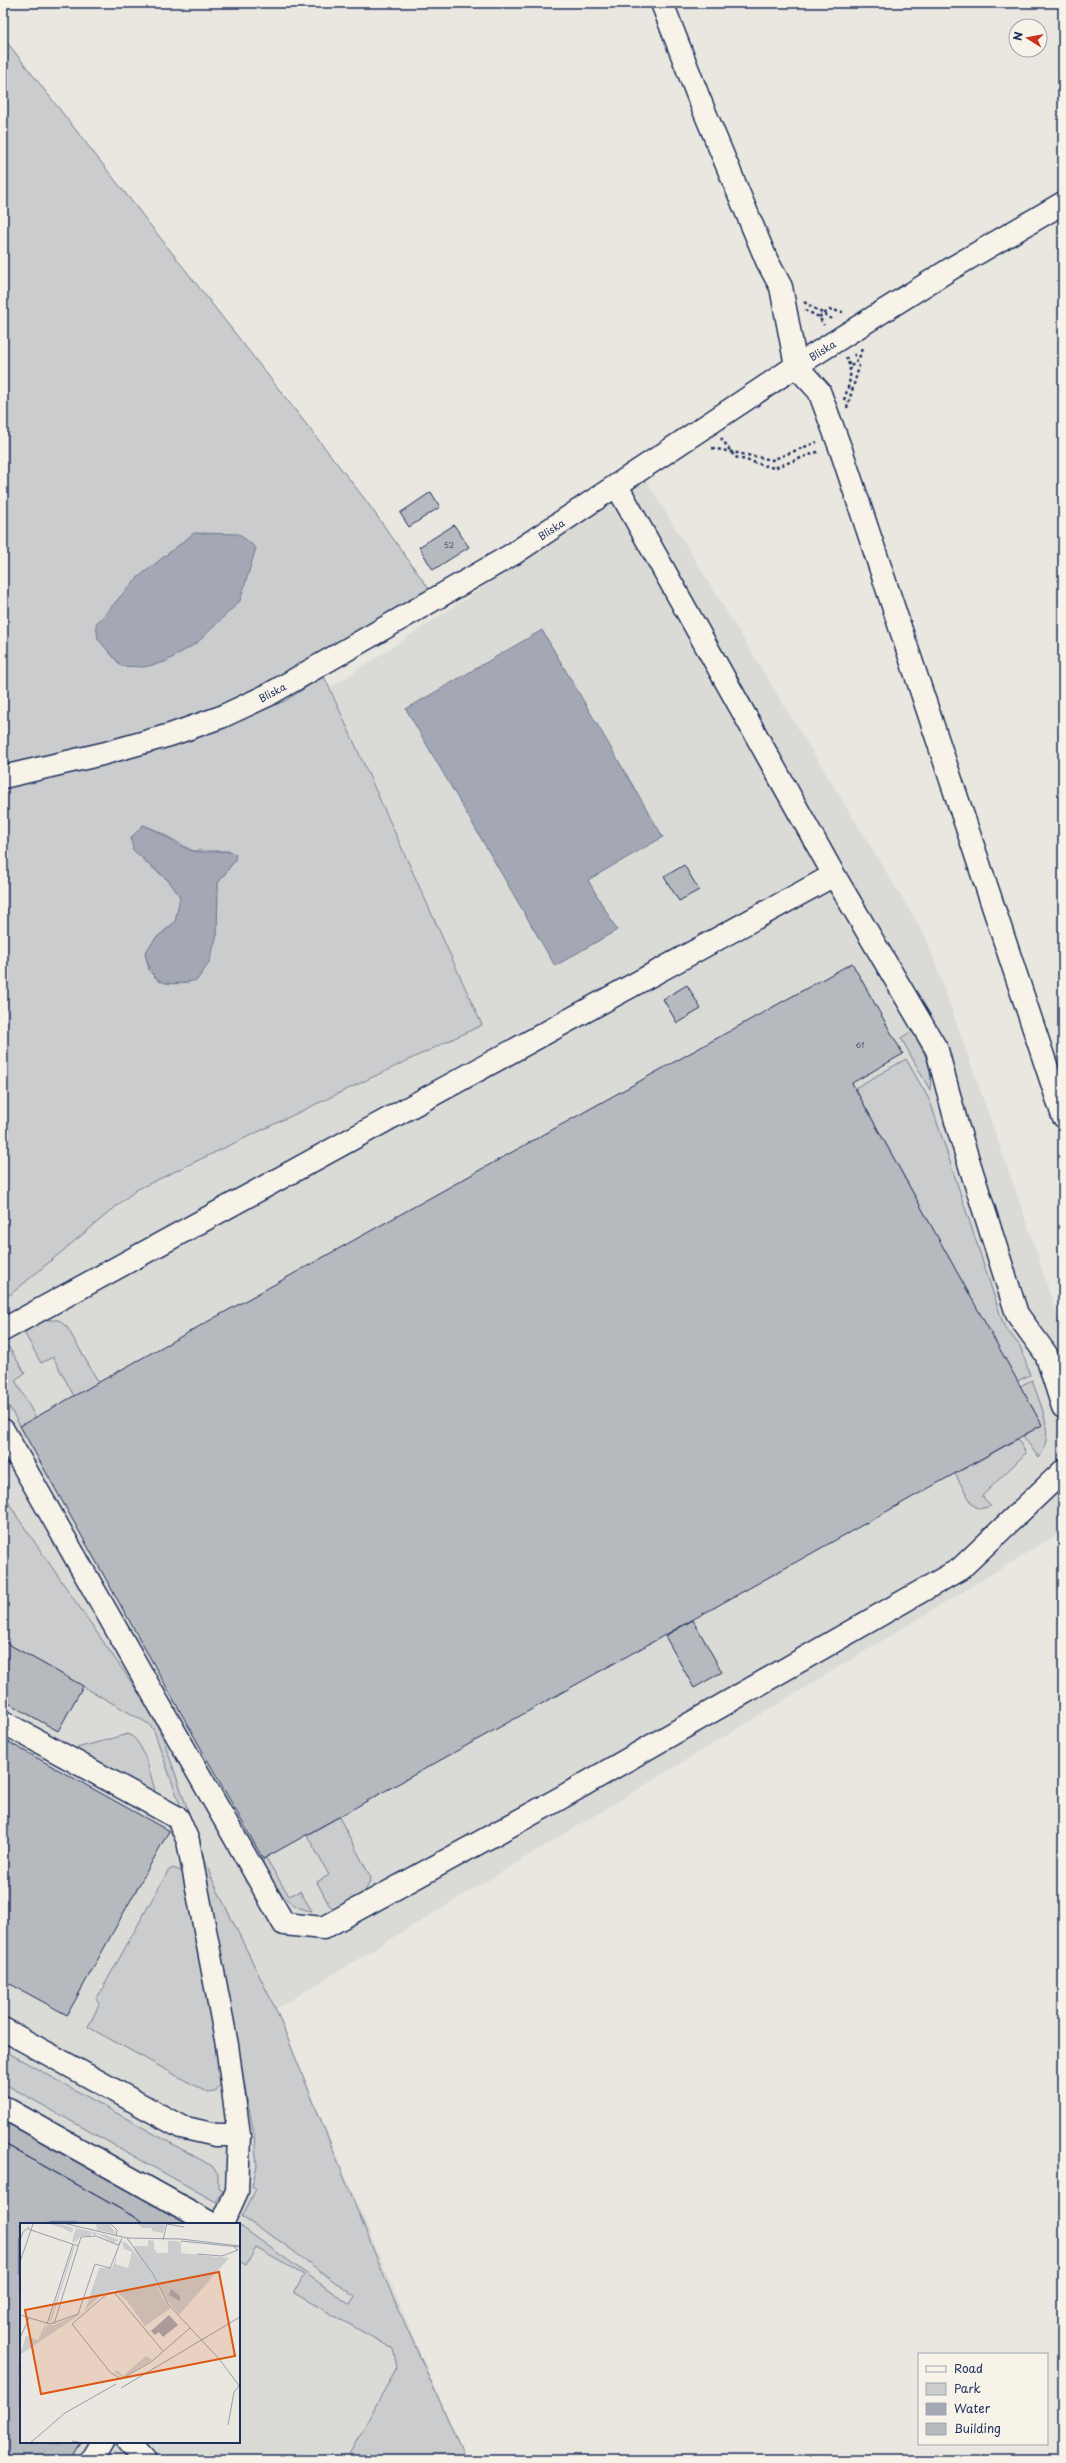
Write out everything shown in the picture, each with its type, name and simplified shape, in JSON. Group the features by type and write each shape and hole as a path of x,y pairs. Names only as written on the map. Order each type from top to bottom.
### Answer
{"street":[{"path":"662,3 698,96 767,261 780,288 796,366 819,391 831,442 1063,1116"},
{"name":"Bliska","path":"3,777 102,754 170,735 221,718 268,695 513,554 618,486 796,366 952,268 1063,203"},
{"path":"618,486 834,875 937,1050 957,1124 1017,1314 1046,1354 1063,1407"},
{"path":"3,1330 834,875"},
{"path":"3,1430 284,1924 323,1928 557,1800 960,1569 1063,1471"},
{"path":"3,1722 178,1818 188,1841 227,2045 239,2135 237,2191 222,2223"},
{"path":"3,2029 180,2127 216,2135 239,2135"},
{"path":"3,2107 210,2223"},
{"path":"91,2460 101,2443"},
{"path":"129,2443 144,2460"}],"path":[{"path":"780,288 825,313 836,323"},
{"path":"802,308 819,317 827,328"},
{"path":"819,317 830,310 852,314"},
{"path":"845,412 859,367 852,348"},
{"path":"842,408 850,380 851,366 844,354"},
{"path":"719,435 736,457 774,468 831,442"},
{"path":"707,450 714,446 772,460 831,442"}],"shaded area":[{"path":"646,480 926,937 1027,1223 1063,1334 1063,1531 276,2009 426,2367 467,2460 3,2460 3,1297 11,1294 136,1190 482,1025 330,688"}],"green space":[{"path":"3,37 364,498 432,593 209,713 129,738 3,769"},
{"path":"324,676 482,1025 136,1190 11,1294 3,1297 3,786 190,741 285,701","holes":["143,825 156,830 193,851 229,851 235,860 218,883 217,935 160,982 149,971 145,953 155,939 175,922 181,897 169,881 143,860"]},
{"path":"912,1031 927,1059 931,1081 930,1090 901,1038"},
{"path":"906,1059 930,1101 1004,1326 1020,1346 1030,1375 1017,1381 855,1088"},
{"path":"46,1320 59,1320 67,1327 99,1383 74,1396 53,1357 41,1363 25,1334 28,1329"},
{"path":"8,1346 25,1373 15,1380 36,1418 20,1426 3,1396 3,1352"},
{"path":"1032,1380 1045,1419 1046,1429 1044,1448 1039,1458 1023,1436 1042,1425 1020,1386"},
{"path":"1018,1439 1026,1453 982,1496 991,1506 979,1509 973,1505 955,1474"},
{"path":"3,1493 18,1518 151,1711 164,1741 211,1877 277,2012 386,2281 466,2460 346,2460 397,2367 393,2349 294,2293 304,2275 256,2248 246,2265 240,2262 240,2226 350,2305 355,2297 281,2242 242,2217 256,2189 252,2186 257,2166 254,2135 206,1878 154,1731 149,1724 3,1641"},
{"path":"128,1734 139,1744 146,1758 155,1790 152,1793 73,1749"},
{"path":"339,1817 371,1878 365,1892 334,1909 329,1905 317,1882 329,1875 307,1835"},
{"path":"266,1858 289,1896 300,1891 312,1911 295,1905 282,1894 263,1865 263,1859"},
{"path":"173,1868 183,1872 222,2082 215,2092 208,2093 88,2027 100,2003 96,2000 168,1871"},
{"path":"3,2050 212,2166 218,2174 218,2188 223,2191 216,2202 3,2083"}],"water":[{"path":"194,533 239,534 256,548 240,601 197,643 165,662 144,667 121,666 98,639 96,624 136,579"},
{"path":"542,630 663,837 588,880 617,930 555,966 406,709"},
{"path":"143,825 193,851 231,852 236,854 235,860 218,883 217,935 209,963 197,980 177,984 162,982 152,973 148,964 145,953 155,939 175,922 180,897 169,881 133,850 131,838"}],"building":[{"path":"431,492 440,507 409,527 400,513"},
{"path":"454,525 469,547 433,570 419,547"},
{"path":"684,865 699,890 679,901 664,877"},
{"path":"852,963 903,1054 852,1083 1042,1425 263,1859 20,1426"},
{"path":"687,985 701,1009 677,1023 663,999"},
{"path":"693,1620 722,1672 694,1688 665,1636"},
{"path":"3,1641 83,1686 58,1731 3,1700"},
{"path":"3,1739 169,1831 67,2015 3,1980"},
{"path":"3,2107 200,2223 145,2223 3,2143"},
{"path":"3,2143 145,2223 20,2223 20,2443 79,2443 70,2460 3,2460"}]}
